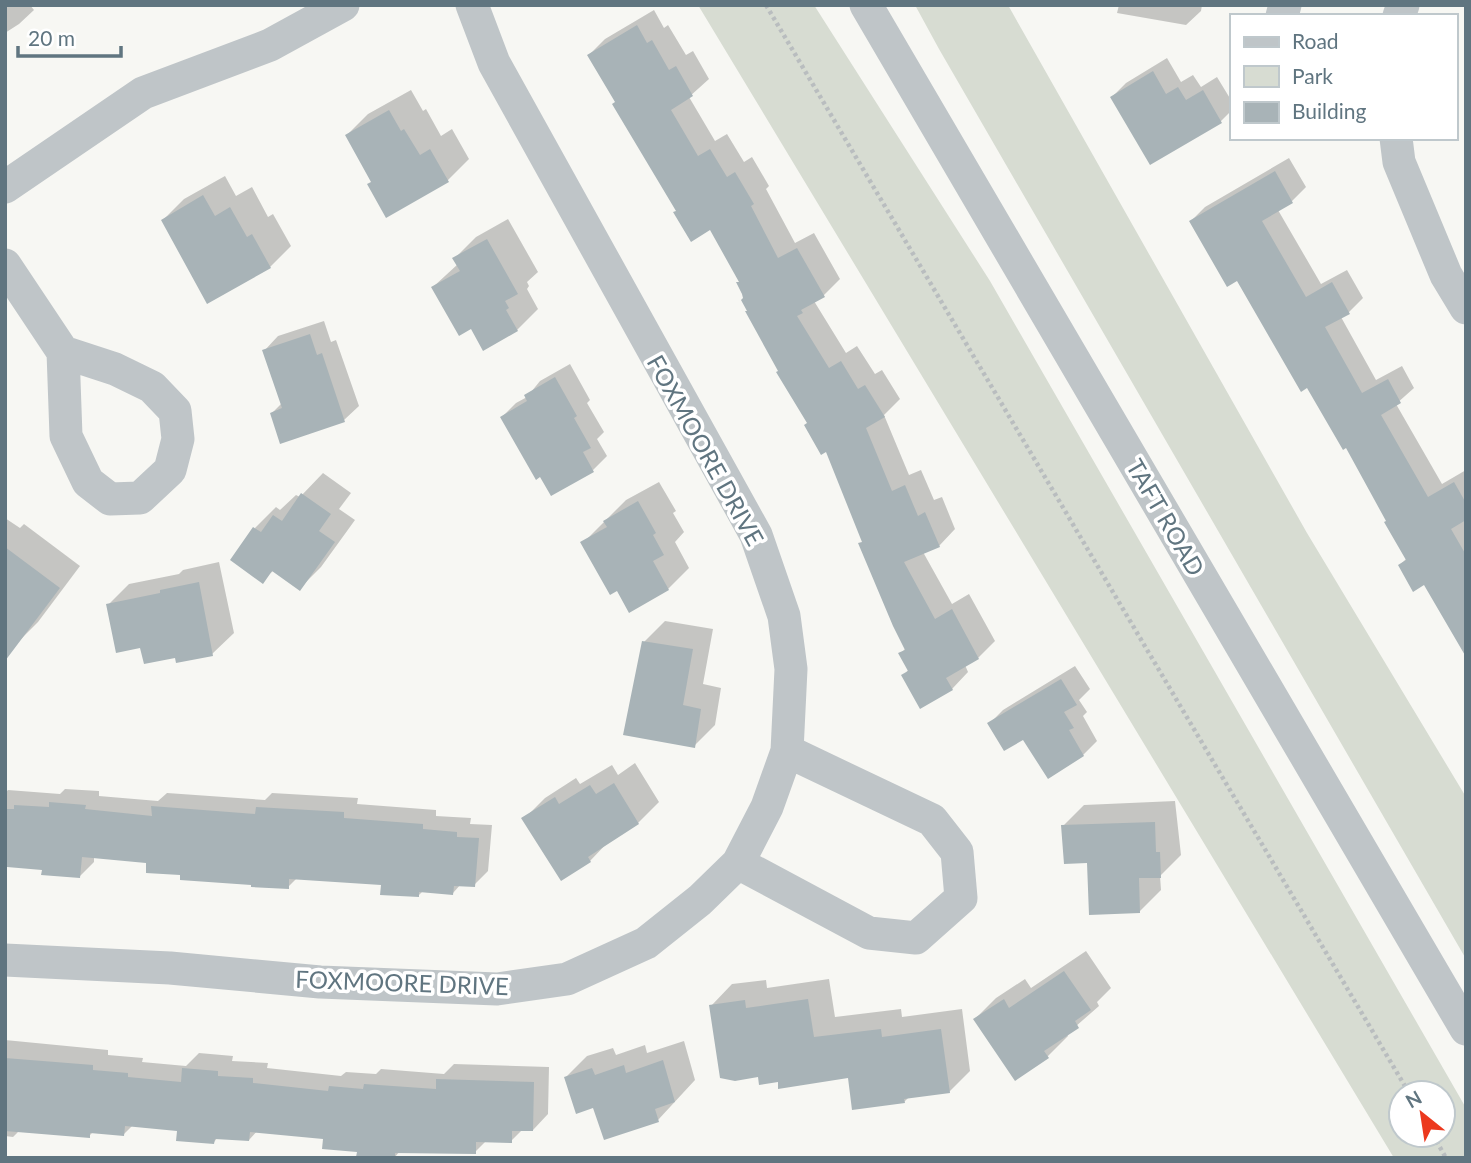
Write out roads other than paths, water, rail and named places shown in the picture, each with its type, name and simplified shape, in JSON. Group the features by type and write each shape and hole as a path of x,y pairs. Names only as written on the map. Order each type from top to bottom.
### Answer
{"street":[{"name":"FOXMOORE DRIVE","path":"5,960 170,968 320,982 497,989 567,979 646,943 700,900 738,863 767,807 787,751 791,668 784,616 756,535 494,63 472,5"},
{"name":"TAFT ROAD","path":"866,5 1466,1029"},
{"path":"5,187 144,93 270,45 325,10"},
{"path":"1396,140 1399,162 1446,275 1466,308"},
{"path":"5,265 63,352 66,436 88,482 110,499 140,498 170,470 178,439 175,411 152,387 115,369 63,352"},
{"path":"738,863 870,933 916,938 961,898 957,852 932,820 787,751"}]}
